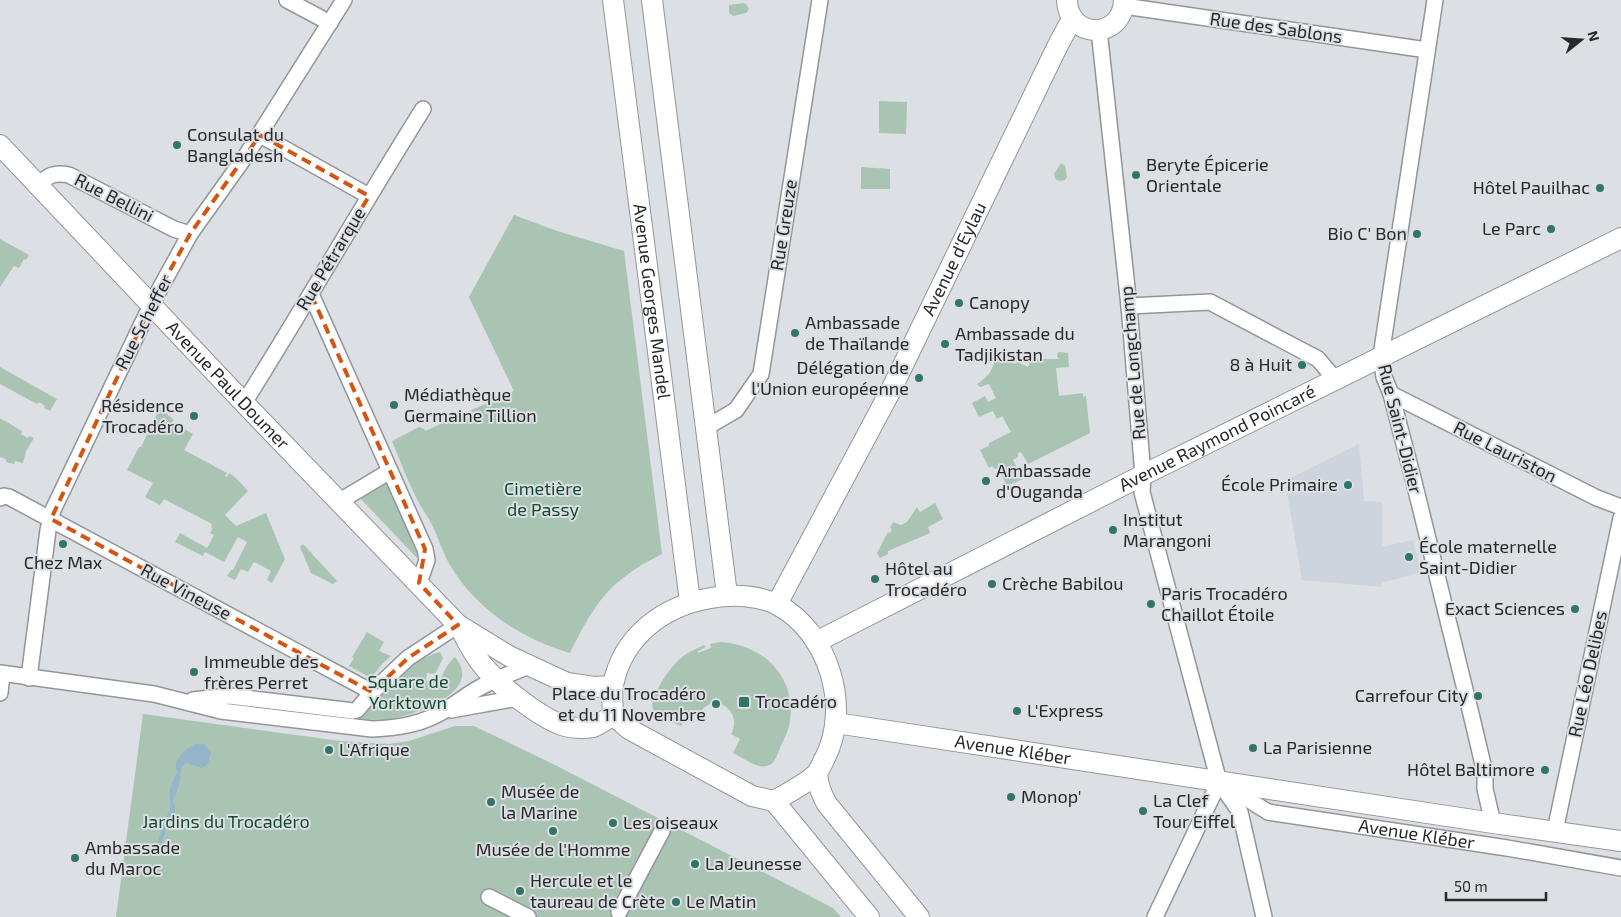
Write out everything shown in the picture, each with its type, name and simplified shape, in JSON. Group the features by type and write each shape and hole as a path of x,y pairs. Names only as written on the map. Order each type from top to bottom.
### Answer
{"main road":[{"name":"Avenue Georges Mandel","path":"613,0 690,602"},
{"path":"652,0 727,595"},
{"path":"1067,0 1067,8 1072,19 1084,28 1099,30 1105,29 1120,18 1124,3"},
{"name":"Avenue d'Eylau","path":"777,604 891,390 1072,19"},
{"name":"Avenue Paul Doumer","path":"0,144 152,303 244,403 420,583 458,625 478,659 495,679 518,698 552,721 563,726 572,728 593,726 613,716"},
{"name":"Avenue Raymond Poincaré","path":"816,642 1143,475 1621,238"},
{"path":"774,801 816,774 833,739 836,724 836,701 832,679 816,642 796,618 777,604 753,598 727,595 690,602 663,614 640,633 622,658 612,686 613,716 629,729 752,796 774,801 869,917"},
{"name":"Avenue Paul Doumer","path":"458,625 529,666 574,685 612,686"},
{"name":"Avenue Kléber","path":"836,724 1493,823 1621,840"},
{"path":"816,774 822,797 827,804 919,917"}],"street":[{"path":"287,0 330,23"},
{"name":"Rue Scheffer","path":"28,678 54,509 152,303 190,234 260,135 344,0"},
{"name":"Rue Greuze","path":"707,427 736,410 761,374 820,0"},
{"name":"Rue Saint-Didier","path":"1435,0 1381,356 1384,377 1391,394 1470,709 1485,773 1485,789 1493,823"},
{"name":"Rue des Sablons","path":"1124,3 1428,50"},
{"name":"Rue de Longchamp","path":"1099,30 1129,306 1143,475 1143,496 1219,782 1240,812 1264,917"},
{"path":"369,196 423,109"},
{"name":"Rue Pétrarque","path":"244,403 369,196 260,135"},
{"name":"Rue Bellini","path":"39,185 47,177 56,174 69,175 174,229 190,234"},
{"path":"311,294 425,549 427,560 420,583"},
{"path":"1129,306 1210,302 1318,358 1335,379"},
{"name":"Rue Lauriston","path":"1391,394 1596,498 1621,506"},
{"path":"340,501 390,471"},
{"name":"Rue Vineuse","path":"0,498 4,496 9,497 372,692"},
{"name":"Rue Léo Delibes","path":"1555,831 1621,518"},
{"path":"184,701 228,696 357,710 372,692 408,658 458,625"},
{"path":"0,693 1,674 135,692 184,701 221,711 372,729 407,726 421,722 445,711 495,679 529,666"},
{"path":"445,711 518,698"},
{"path":"1155,917 1219,782"},
{"name":"Avenue Kléber","path":"1219,782 1268,812 1507,848 1621,868"},
{"path":"617,915 662,831"},
{"path":"489,897 509,913 528,917"}],"highlighted area":[{"path":"260,135 369,196 311,294 425,549 419,583 458,625 408,658 372,692 51,519 152,303 190,234"}],"shaded area":[{"path":"1359,444 1364,501 1382,502 1382,547 1413,540 1421,572 1382,583 1381,587 1302,580 1285,481"}],"green space":[{"path":"744,3 749,9 746,13 733,16 729,13 729,5"},
{"path":"879,101 907,102 906,134 879,133"},
{"path":"1061,163 1065,166 1067,177 1061,181 1056,180 1054,174"},
{"path":"861,167 890,169 890,189 861,189"},
{"name":"Cimetière de Passy","path":"514,215 557,231 624,251 662,554 616,583 588,619 570,653 534,640 517,631 486,608 461,581 450,565 432,525 416,497 392,441 419,427 425,431 514,391 469,297"},
{"path":"0,239 29,255 26,260 24,259 19,268 14,266 0,287"},
{"path":"1058,352 1068,353 1069,367 1056,368 1059,396 1083,393 1083,397 1086,396 1090,433 1028,464 1021,452 1018,453 1018,457 1013,460 1023,479 1007,486 998,468 995,469 992,466 989,468 980,450 989,446 989,443 1011,432 1002,416 997,419 993,411 979,417 972,403 985,396 988,402 996,398 989,384 980,387 977,384 990,372 996,355 1015,364 1017,362 1028,367 1031,359 1059,359 1057,357"},
{"path":"0,367 57,399 50,411 39,402 37,404 0,384"},
{"path":"160,408 174,420 172,422 193,434 184,450 227,473 225,476 227,477 229,473 248,491 225,515 236,526 266,513 285,559 272,583 267,580 271,571 254,562 248,572 241,569 235,580 227,576 233,570 247,542 238,537 224,562 205,552 203,556 175,542 180,533 207,548 214,535 210,533 213,528 211,527 212,524 164,499 160,505 145,497 153,483 127,470 139,447 141,447"},
{"path":"0,418 22,431 21,434 28,438 29,436 34,438 26,451 23,463 15,461 14,464 6,462 6,459 0,457"},
{"path":"387,480 421,551 420,557 417,558 360,498 361,495"},
{"path":"935,503 943,519 928,527 930,533 888,551 888,554 880,558 877,553 888,532 890,533 893,522 901,525 907,522 917,507 920,512"},
{"path":"303,544 337,581 333,584 311,573 300,547"},
{"path":"367,632 384,642 379,651 391,656 371,678 349,666 354,658 352,657"},
{"path":"720,642 750,649 762,656 773,665 782,677 788,690 790,704 789,724 777,756 770,765 759,766 733,753 740,739 731,734 734,725 733,717 730,710 724,706 717,703 710,704 703,708 698,717 688,712 681,726 663,718 654,711 652,706 656,692 666,675 677,662 686,654 704,645 706,647 698,651 698,653 711,648 710,644"},
{"name":"Square de Yorktown","path":"440,652 443,658 435,674 427,673 426,681 440,683 442,675 455,657 462,670 461,681 454,691 443,700 414,713 390,719 373,720 347,717 365,712 370,708 393,679 403,670 427,656"},
{"name":"Jardins du Trocadéro","path":"143,714 340,741 389,744 409,741 455,726 474,726 553,764 833,908 841,917 116,917"}],"water":[{"path":"195,744 204,744 211,752 208,764 202,768 186,763 181,768 179,786 173,800 175,812 167,822 160,846 158,842 161,832 160,824 170,812 170,788 177,772 176,764 180,755"}],"place":[{"name":"Consulat du Bangladesh","path":"177,145"},
{"name":"Beryte Épicerie Orientale","path":"1136,175"},
{"name":"Hôtel Pauilhac","path":"1600,188"},
{"name":"Le Parc","path":"1551,229"},
{"name":"Bio C' Bon","path":"1417,234"},
{"name":"Canopy","path":"959,303"},
{"name":"Ambassade de Thaïlande","path":"795,333"},
{"name":"Ambassade du Tadjikistan","path":"945,344"},
{"name":"8 à Huit","path":"1302,365"},
{"name":"Délégation de l'Union européenne","path":"919,378"},
{"name":"Médiathèque Germaine Tillion","path":"394,405"},
{"name":"Résidence Trocadéro","path":"194,416"},
{"name":"Ambassade d'Ouganda","path":"986,481"},
{"name":"École Primaire","path":"1348,485"},
{"name":"Institut Marangoni","path":"1113,530"},
{"name":"Chez Max","path":"63,544"},
{"name":"École maternelle Saint-Didier","path":"1409,557"},
{"name":"Hôtel au Trocadéro","path":"875,579"},
{"name":"Crèche Babilou","path":"992,584"},
{"name":"Paris Trocadéro Chaillot Étoile","path":"1151,604"},
{"name":"Exact Sciences","path":"1575,609"},
{"name":"Immeuble des frères Perret","path":"194,672"},
{"name":"Carrefour City","path":"1478,696"},
{"name":"Trocadéro","path":"744,702"},
{"name":"Place du Trocadéro et du 11 Novembre","path":"716,704"},
{"name":"L'Express","path":"1017,711"},
{"name":"La Parisienne","path":"1253,748"},
{"name":"L'Afrique","path":"329,750"},
{"name":"Hôtel Baltimore","path":"1545,770"},
{"name":"Monop'","path":"1011,797"},
{"name":"Musée de la Marine","path":"491,802"},
{"name":"La Clef Tour Eiffel","path":"1143,811"},
{"name":"Les oiseaux","path":"613,823"},
{"name":"Musée de l'Homme","path":"553,831"},
{"name":"Ambassade du Maroc","path":"75,858"},
{"name":"La Jeunesse","path":"695,864"},
{"name":"Hercule et le taureau de Crète","path":"520,891"},
{"name":"Le Matin","path":"676,902"}]}
